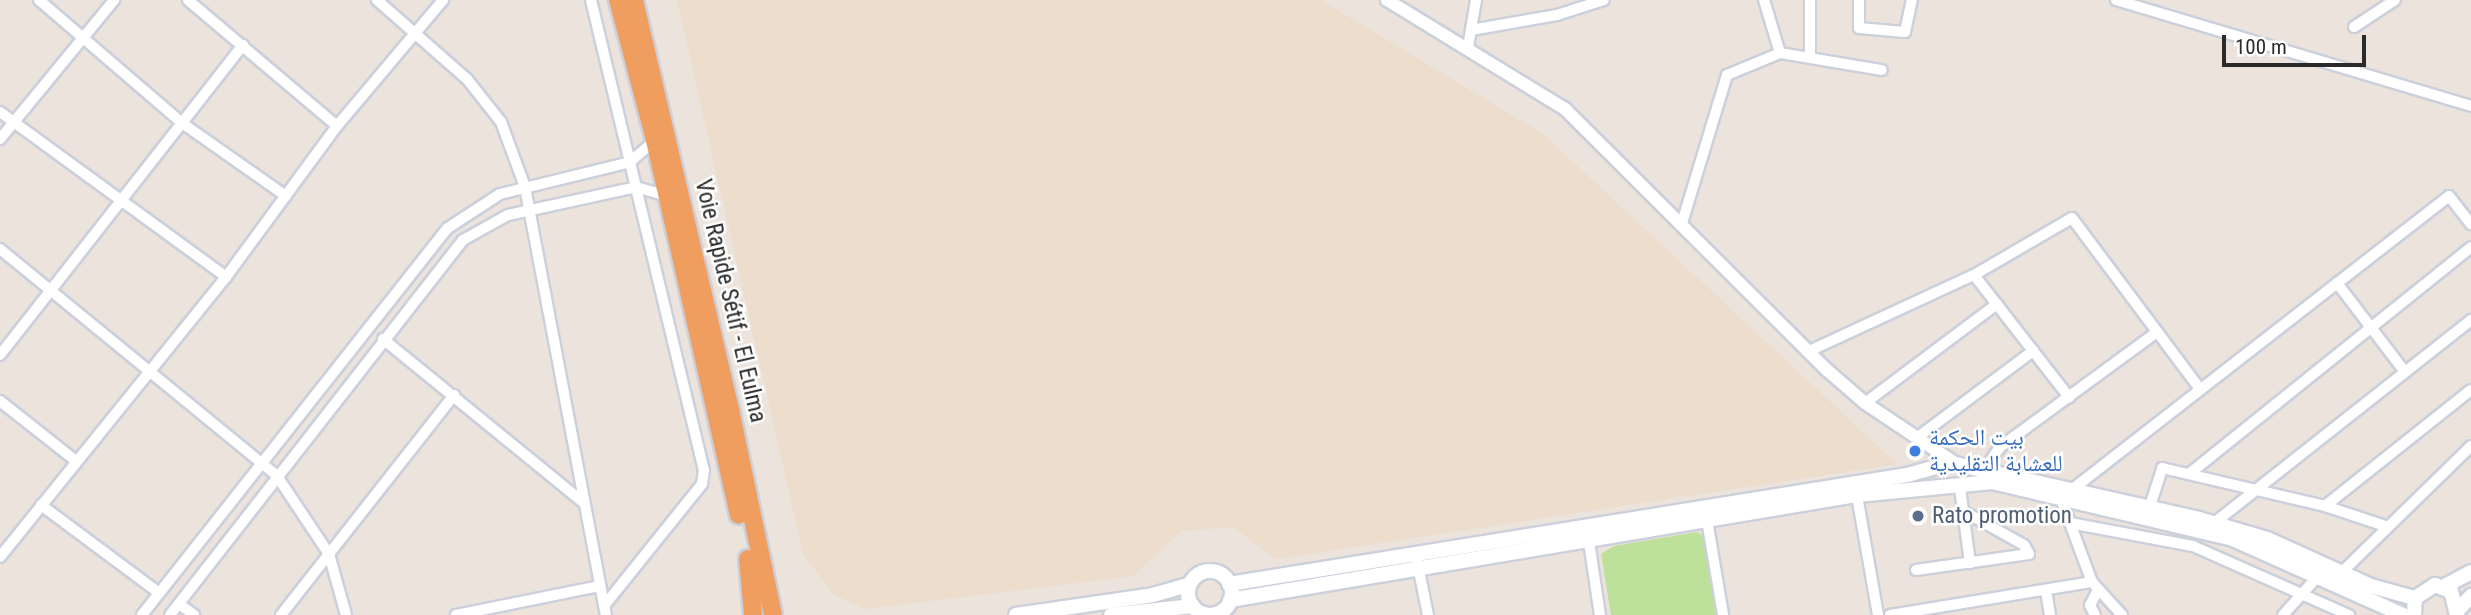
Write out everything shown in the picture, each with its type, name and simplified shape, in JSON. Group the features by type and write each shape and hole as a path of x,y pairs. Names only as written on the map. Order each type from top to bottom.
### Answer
{"highway":[{"name":"Voie Rapide Sétif - El Eulma","path":"618,0 655,139 748,556 753,615"},
{"name":"Voie Rapide Sétif - El Eulma","path":"634,0 731,414 773,615"}],"main road":[{"path":"1955,463 1960,488"},
{"path":"1016,615 1153,595 1189,585 1198,574 1210,571 1229,584 1417,561 1856,489 1955,463 1985,469 2000,477 2060,496 2267,539 2341,573 2415,598"},
{"path":"1936,466 1938,490"},
{"path":"1856,489 1938,490 1960,488 2000,477 2074,488 2150,506 2203,524 2403,615"},
{"path":"1111,615 1225,608 1417,561"},
{"path":"2414,615 2415,598 2427,587 2444,587 2471,572"},
{"path":"1225,608 1229,584"},
{"path":"1189,585 1199,611"},
{"path":"2444,587 2456,598 2458,612"},
{"path":"2458,612 2471,596"}],"street":[{"path":"39,0 182,123 286,196"},
{"path":"0,139 114,0"},
{"path":"188,0 337,126"},
{"path":"377,0 467,79 501,122 531,210 605,610"},
{"path":"2,551 226,277 337,126 443,0"},
{"path":"591,0 704,470 702,484 605,610"},
{"path":"1387,0 1468,47 1564,109 1682,223 1807,352 1865,403 1955,463"},
{"path":"1468,47 1475,0"},
{"path":"1471,30 1557,15 1604,0"},
{"path":"1764,0 1780,53"},
{"path":"1810,0 1810,58"},
{"path":"1859,0 1859,28 1906,32 1912,0"},
{"path":"2116,0 2471,106"},
{"path":"2354,27 2382,4 2395,0"},
{"path":"0,355 243,45"},
{"path":"1682,223 1727,75 1780,53 1882,70"},
{"path":"0,112 226,277"},
{"path":"142,615 437,239 479,205 525,187 630,162 655,139"},
{"path":"170,615 463,240 496,220 636,187 667,196"},
{"path":"2074,488 2449,196 2471,224"},
{"path":"1807,352 1974,275 2072,218 2200,389"},
{"path":"2189,474 2471,247"},
{"path":"0,249 149,368 277,476 328,554 346,615"},
{"path":"1974,275 2069,397"},
{"path":"2337,283 2405,372"},
{"path":"1865,403 1997,304"},
{"path":"2193,546 2203,524 2256,490 2471,320"},
{"path":"1985,469 2000,447 2157,332"},
{"path":"383,339 584,503"},
{"path":"1918,437 2033,351"},
{"path":"2325,506 2471,390"},
{"path":"281,615 454,395"},
{"path":"0,401 76,461"},
{"path":"2341,573 2471,446"},
{"path":"2150,506 2162,468 2325,506 2388,527"},
{"path":"1960,488 1970,563"},
{"path":"1856,489 1878,615"},
{"path":"2060,496 2095,586 2122,615"},
{"path":"41,505 159,593"},
{"path":"1916,570 2025,557 2029,551 1963,511"},
{"path":"1706,513 1723,615"},
{"path":"2070,523 2193,546 2349,615"},
{"path":"1587,534 1600,615"},
{"path":"1417,561 1428,615"},
{"path":"2283,615 2318,576"},
{"path":"456,615 504,610 600,586"},
{"path":"1890,615 2046,590 2095,586"},
{"path":"2095,586 2090,605 2095,615"},
{"path":"2046,590 2050,615"},
{"path":"179,604 194,615"}],"shaded area":[{"path":"677,0 1321,0 1543,134 1897,464 1276,559 1233,527 1181,531 1134,576 865,609 833,594 803,554"}],"green space":[{"path":"1697,532 1708,538 1720,615 1611,615 1601,554 1614,546"}],"place":[{"name":"بيت الحكمة للعشابة التقليدية","path":"1915,451"},
{"name":"Rato promotion","path":"1918,516"}]}
